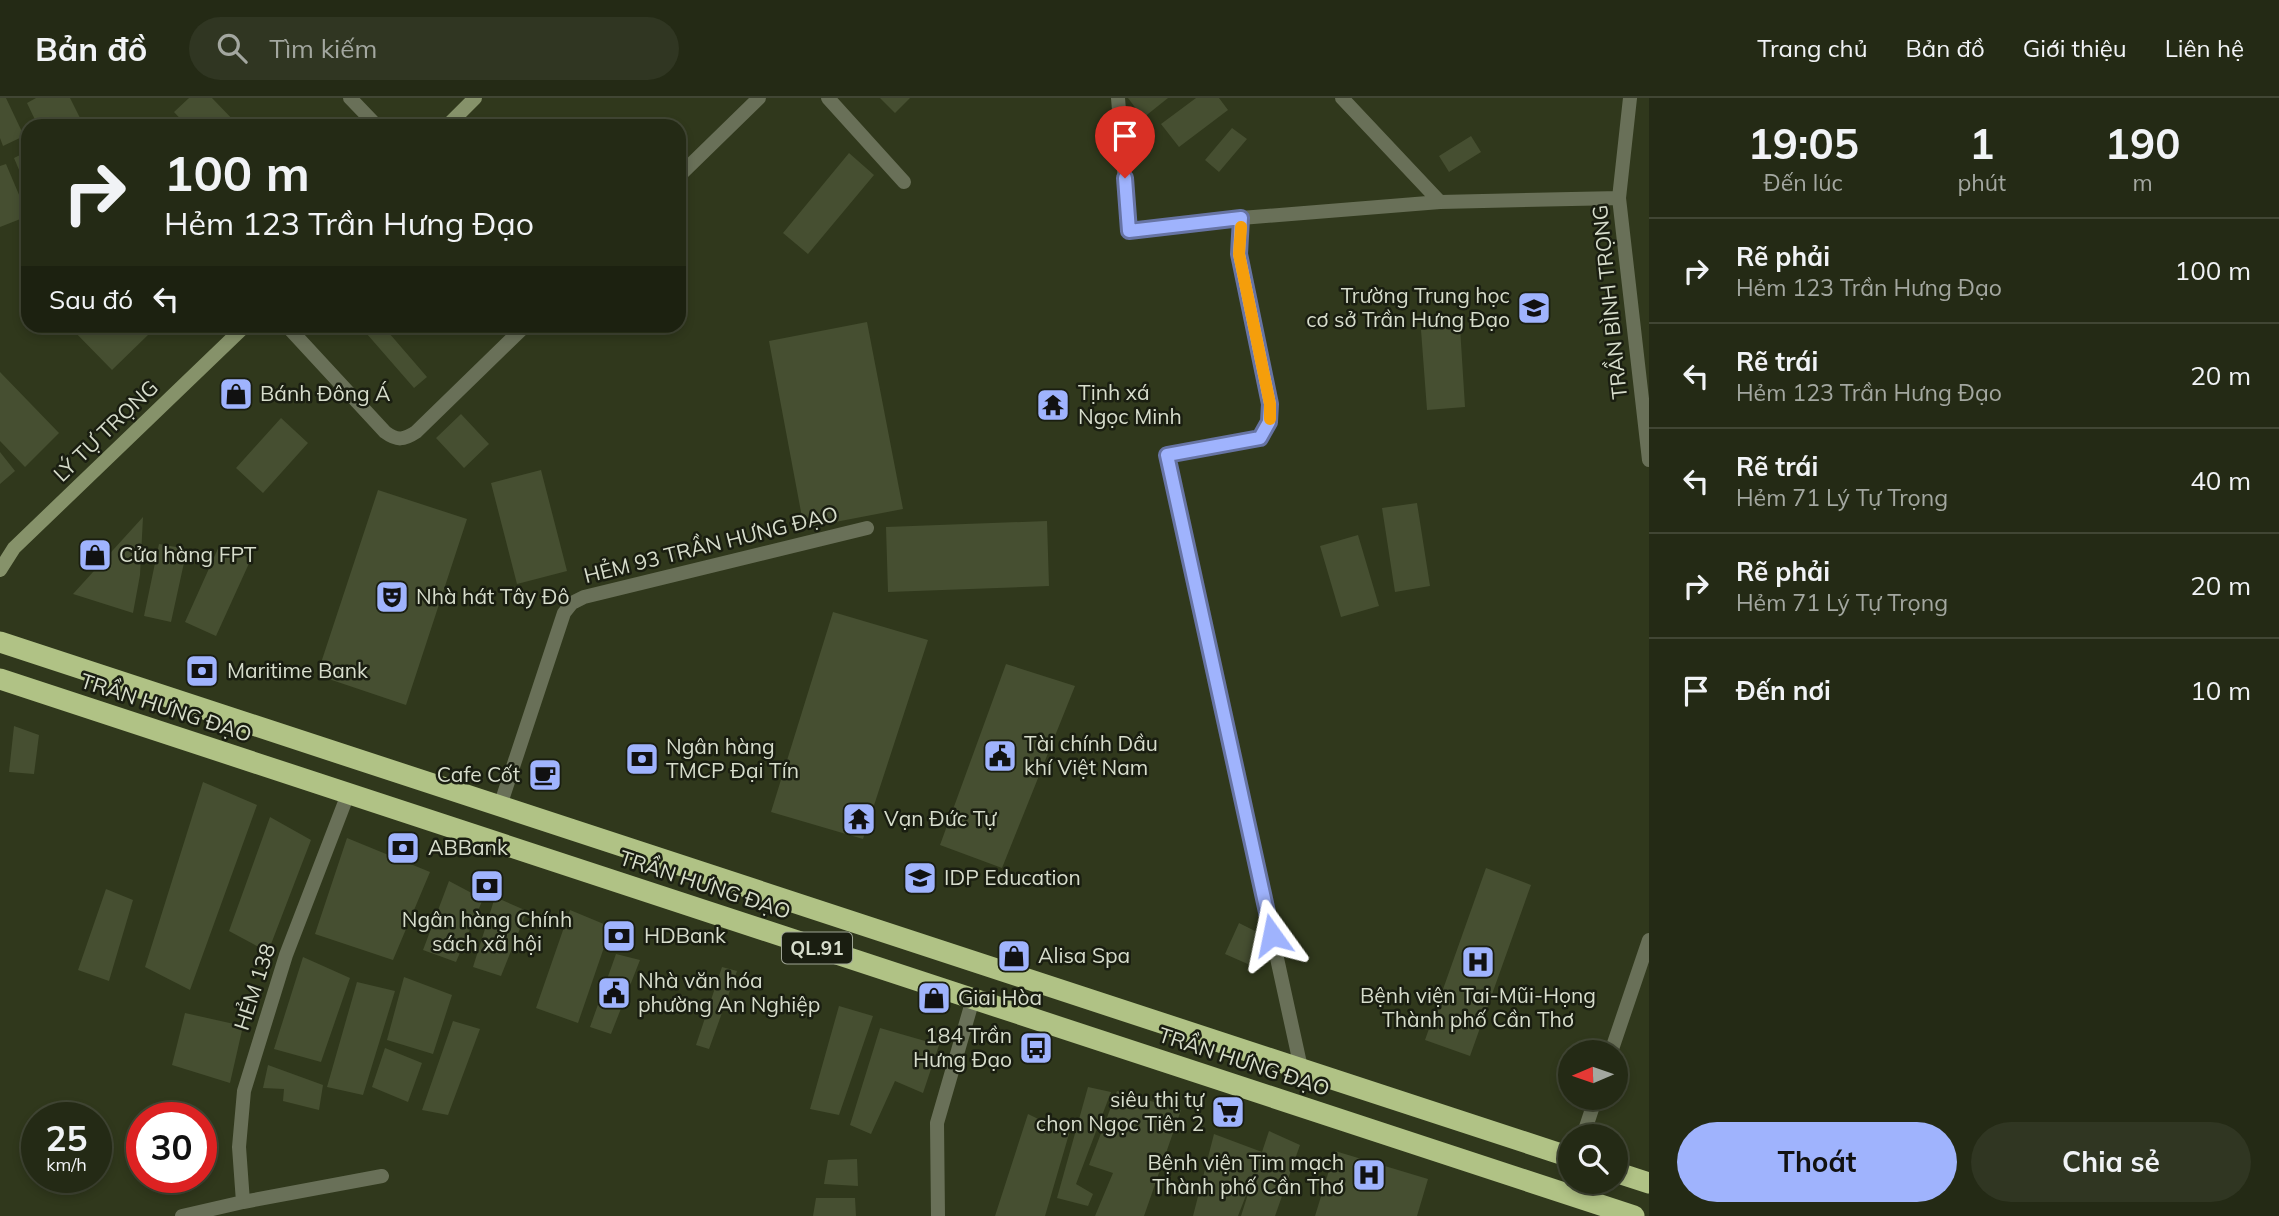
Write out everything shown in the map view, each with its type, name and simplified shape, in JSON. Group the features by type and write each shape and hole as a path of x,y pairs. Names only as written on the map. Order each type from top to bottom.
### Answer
{"highway":[{"name":"TRẦN HƯNG ĐẠO","path":"0,642 1558,1153"},
{"name":"TRẦN HƯNG ĐẠO","path":"0,679 1634,1216"},
{"path":"1628,1176 1649,1183"}],"street":[{"path":"350,98 370,119"},
{"path":"454,119 475,98"},
{"path":"686,169 759,98"},
{"path":"828,98 904,182"},
{"path":"1118,98 1129,231 1241,218 1440,202 1619,198"},
{"path":"1342,98 1440,202"},
{"name":"TRẦN BÌNH TRỌNG","path":"1630,98 1619,198 1649,460"},
{"path":"1241,218 1239,254 1270,404 1269,422 1260,438 1167,455 1301,1068"},
{"name":"LÝ TỰ TRỌNG","path":"0,570 14,548 238,333"},
{"path":"294,333 386,432 393,438 400,439 416,432 518,333"},
{"name":"HẺM 93 TRẦN HƯNG ĐẠO","path":"500,806 565,613 572,603 584,597 867,528"},
{"name":"HẺM 138","path":"243,1202 239,1147 244,1091 286,955 348,794"},
{"path":"1615,1040 1649,940"},
{"path":"938,1216 937,1123 973,999"},
{"path":"182,1216 382,1176"}],"building":[{"path":"0,98 6,98 21,130 21,137 3,146 0,138"},
{"path":"36,98 70,98 80,119 35,119 27,103"},
{"path":"189,98 212,98 232,119 180,119 174,112"},
{"path":"880,98 910,98 895,113"},
{"path":"1128,98 1168,98 1143,118"},
{"path":"1196,98 1219,98 1228,110 1179,147 1161,124"},
{"path":"1232,128 1247,139 1219,172 1205,160"},
{"path":"1471,136 1481,152 1449,172 1439,156"},
{"path":"849,153 874,175 808,254 783,233"},
{"path":"21,154 21,174 14,158"},
{"path":"6,164 21,199 21,219 0,227 0,166"},
{"path":"867,322 903,509 804,528 769,341"},
{"path":"1460,327 1465,407 1427,410 1421,330"},
{"path":"76,333 149,334 112,370"},
{"path":"366,333 389,333 427,377 414,388"},
{"path":"0,372 59,433 25,467 0,441"},
{"path":"461,414 489,444 464,468 436,438"},
{"path":"281,418 308,443 263,493 236,468"},
{"path":"0,452 15,471 0,484"},
{"path":"541,470 567,571 517,584 491,483"},
{"name":"Nhà hát Tây Đô","path":"378,490 467,519 406,705 317,675"},
{"path":"1417,503 1430,586 1395,592 1382,508"},
{"path":"143,517 140,575 133,613 73,594"},
{"path":"1047,521 1049,586 888,592 886,527"},
{"path":"1358,535 1379,606 1341,617 1320,546"},
{"path":"159,544 187,549 171,622 144,616"},
{"path":"220,544 251,559 216,636 185,622"},
{"path":"833,612 928,640 863,839 771,812"},
{"name":"Tài chính Dầu khí Việt Nam","path":"1006,664 1075,686 1002,868 940,845"},
{"path":"14,726 39,735 34,774 9,772"},
{"path":"203,782 257,805 190,990 145,967"},
{"path":"270,817 311,840 268,952 229,931"},
{"path":"347,838 430,872 393,960 315,934"},
{"name":"Bệnh viện Tai-Mũi-Họng Thành phố Cần Thơ","path":"1486,868 1531,885 1470,1056 1425,1040"},
{"path":"449,881 483,899 456,962 423,950"},
{"path":"106,889 133,900 109,981 78,970"},
{"path":"495,897 527,911 501,976 473,967"},
{"path":"570,910 611,927 578,1023 536,1008"},
{"path":"1239,923 1261,934 1250,965 1225,954"},
{"name":"Nhà văn hóa phường An Nghiệp","path":"616,954 640,960 611,1034 590,1027"},
{"path":"303,957 350,978 321,1062 274,1049"},
{"path":"722,967 737,971 709,1049 696,1045"},
{"path":"404,977 452,995 433,1054 387,1040"},
{"path":"357,982 395,991 363,1095 327,1087"},
{"path":"839,1006 873,1016 839,1115 810,1109"},
{"path":"185,1013 243,1026 230,1083 172,1065"},
{"path":"453,1021 480,1029 448,1115 422,1110"},
{"path":"880,1028 939,1045 923,1093 895,1081 871,1134 850,1125"},
{"path":"385,1048 422,1063 408,1102 372,1087"},
{"path":"268,1065 323,1085 319,1110 283,1101 284,1089 263,1088"},
{"path":"1088,1087 1111,1092 1076,1184 1093,1194 1088,1206 1057,1198"},
{"path":"1117,1091 1181,1110 1144,1216 1095,1216 1113,1173 1089,1165"},
{"path":"1028,1114 1069,1134 1045,1216 995,1216"},
{"path":"1269,1131 1300,1145 1275,1216 1241,1216 1255,1172 1238,1216 1193,1216 1214,1134 1262,1152"},
{"name":"Bệnh viện Tim mạch Thành phố Cần Thơ","path":"1335,1151 1428,1179 1417,1216 1315,1216"},
{"path":"857,1159 858,1186 824,1184 828,1160"},
{"path":"816,1198 855,1198 856,1216 813,1216"}],"slow traffic":[{"path":"1241,227 1239,254 1270,404 1270,419"}],"place":[{"name":"Trường Trung học cơ sở Trần Hưng Đạo","path":"1534,308"},
{"name":"Bánh Đông Á","path":"236,394"},
{"name":"Tịnh xá Ngọc Minh","path":"1053,405"},
{"name":"Cửa hàng FPT","path":"95,555"},
{"name":"Nhà hát Tây Đô","path":"392,597"},
{"name":"Maritime Bank","path":"202,671"},
{"name":"Tài chính Dầu khí Việt Nam","path":"1000,756"},
{"name":"Ngân hàng TMCP Đại Tín","path":"642,759"},
{"name":"Cafe Cốt","path":"545,775"},
{"name":"Vạn Đức Tự","path":"859,819"},
{"name":"ABBank","path":"403,848"},
{"name":"IDP Education","path":"920,878"},
{"name":"Ngân hàng Chính sách xã hội","path":"487,886"},
{"name":"HDBank","path":"619,936"},
{"name":"Alisa Spa","path":"1014,956"},
{"name":"Bệnh viện Tai-Mũi-Họng Thành phố Cần Thơ","path":"1478,962"},
{"name":"Nhà văn hóa phường An Nghiệp","path":"614,993"},
{"name":"Giai Hòa","path":"934,998"},
{"name":"184 Trần Hưng Đạo","path":"1036,1048"},
{"name":"siêu thị tự chọn Ngọc Tiên 2","path":"1228,1112"},
{"name":"Bệnh viện Tim mạch Thành phố Cần Thơ","path":"1369,1175"}],"route":[{"path":"1125,178 1129,231 1241,218 1239,254 1270,404 1269,422 1260,438 1167,455 1272,935"}]}
